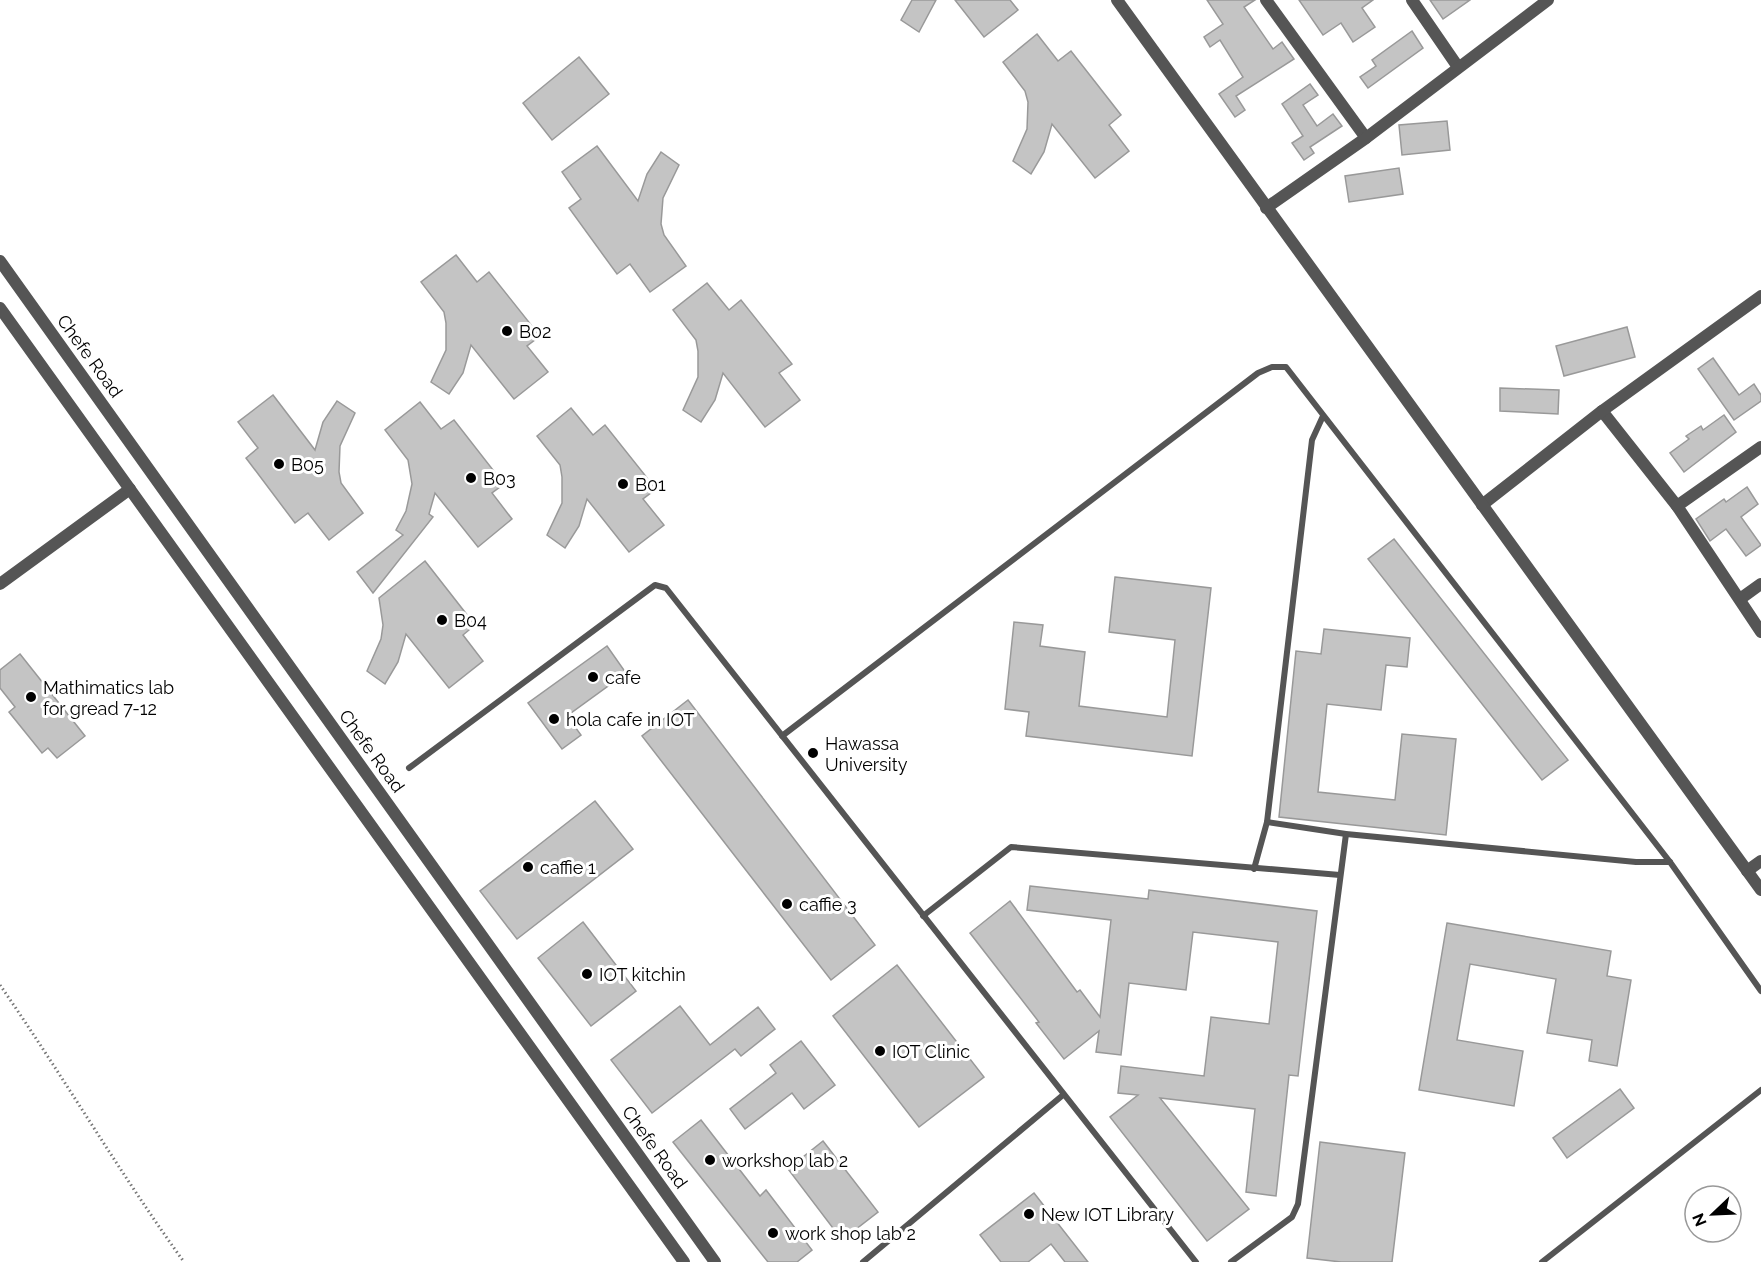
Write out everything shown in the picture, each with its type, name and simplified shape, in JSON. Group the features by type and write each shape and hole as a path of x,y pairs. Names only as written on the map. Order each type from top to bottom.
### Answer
{"street":[{"path":"1117,0 1761,890"},
{"path":"1266,0 1366,138"},
{"path":"1412,0 1458,67"},
{"path":"1266,208 1366,138 1548,0"},
{"name":"Chefe Road","path":"0,261 715,1262"},
{"path":"1482,505 1602,411 1761,296"},
{"path":"0,308 684,1262"},
{"path":"1602,411 1677,506 1761,632"},
{"path":"1677,506 1761,447"},
{"path":"0,584 130,489"},
{"path":"1740,599 1761,584"},
{"path":"1748,871 1761,861"}],"lane":[{"path":"782,736 1258,373 1272,367 1286,367 1670,862 1761,990"},
{"path":"1254,869 1267,822 1312,440 1323,416"},
{"path":"409,768 655,585 666,588 1196,1262"},
{"path":"1267,822 1346,834 1636,862 1670,862"},
{"path":"1231,1262 1292,1217 1299,1204 1346,834"},
{"path":"923,916 1011,847 1340,875"},
{"path":"1542,1262 1761,1090"},
{"path":"863,1262 1063,1095"}],"path":[{"path":"0,985 62,1074 124,1177 184,1262"}],"building":[{"path":"912,0 936,0 919,32 901,20"},
{"path":"955,0 1010,0 1018,10 984,37"},
{"path":"1207,0 1255,0 1244,7 1273,49 1282,42 1294,59 1236,96 1245,110 1235,117 1219,94 1243,77 1220,40 1210,47 1204,37 1223,24"},
{"path":"1299,0 1373,0 1362,8 1375,27 1353,42 1341,23 1323,35"},
{"path":"1430,0 1470,0 1443,19"},
{"path":"1412,31 1423,48 1368,88 1360,77 1376,66 1372,60"},
{"path":"1037,34 1058,61 1071,51 1121,115 1109,125 1129,151 1095,178 1052,124 1044,152 1031,174 1013,161 1027,129 1028,102 1025,91 1003,62"},
{"path":"579,57 609,94 552,140 523,103"},
{"path":"1310,84 1318,95 1303,105 1317,126 1333,114 1342,126 1310,147 1314,153 1304,160 1292,143 1303,136 1282,104"},
{"path":"1447,121 1450,150 1402,155 1399,125"},
{"path":"597,146 638,201 647,174 661,152 679,165 663,198 661,224 664,235 686,266 650,292 630,264 617,274 569,208 581,199 562,172"},
{"path":"1399,168 1403,194 1349,202 1345,176"},
{"name":"B02","path":"456,255 477,282 489,272 540,336 527,346 548,372 514,399 471,345 463,373 449,394 431,382 446,350 446,323 444,312 421,282"},
{"path":"707,283 729,310 741,300 792,364 779,373 800,400 765,427 723,373 715,400 701,422 683,410 698,377 698,351 696,340 673,310"},
{"path":"1627,327 1635,357 1564,376 1556,346"},
{"path":"1713,358 1739,395 1754,384 1761,395 1761,401 1734,420 1698,369"},
{"path":"1500,388 1559,390 1558,414 1500,411"},
{"name":"B05","path":"273,395 315,450 323,422 337,401 355,413 340,446 339,472 341,483 363,513 329,540 308,513 295,523 246,458 258,448 238,422"},
{"name":"B03","path":"420,402 441,429 454,420 504,484 492,493 512,519 478,547 435,493 429,514 433,517 373,593 357,572 403,535 396,530 406,511 412,484 408,460 385,430"},
{"name":"B01","path":"571,408 593,435 605,425 656,489 643,499 664,525 629,552 587,499 579,526 565,548 547,535 562,503 562,477 560,465 537,436"},
{"path":"1724,415 1736,432 1684,472 1670,453 1689,439 1686,436 1701,426 1703,430"},
{"path":"1747,487 1758,504 1741,517 1761,545 1746,556 1726,529 1710,541 1696,519 1724,499 1726,502"},
{"path":"1394,539 1568,760 1542,780 1368,559"},
{"name":"B04","path":"425,561 475,625 463,635 483,661 449,688 406,634 398,662 385,684 367,671 381,639 383,625 379,598"},
{"path":"1115,577 1211,588 1192,756 1026,736 1029,712 1005,709 1014,622 1043,625 1040,646 1085,652 1079,706 1167,717 1175,640 1109,632"},
{"path":"1324,629 1410,638 1407,667 1386,665 1381,710 1327,704 1318,792 1395,800 1402,734 1456,739 1446,835 1279,817 1296,651 1321,654"},
{"path":"607,646 626,673 567,716 581,735 562,749 528,703"},
{"name":"Mathimatics lab for gread 7-12","path":"20,654 85,736 57,758 48,748 42,753 9,712 15,707 0,688 0,670"},
{"path":"688,700 875,945 831,980 642,736"},
{"name":"caffie 1","path":"595,801 633,849 517,939 480,891"},
{"path":"1030,886 1148,899 1149,890 1317,911 1298,1076 1289,1075 1276,1196 1246,1192 1255,1109 1160,1098 1249,1209 1207,1241 1110,1117 1138,1095 1118,1093 1121,1066 1204,1076 1211,1017 1269,1024 1278,942 1193,932 1186,990 1129,983 1121,1055 1096,1052 1099,1031 1064,1059 1036,1023 1039,1022 970,933 1010,901 1077,992 1080,990 1100,1017 1111,920 1027,910"},
{"name":"IOT kitchin","path":"583,922 636,991 591,1026 538,958"},
{"path":"1447,923 1611,951 1607,976 1631,980 1617,1066 1589,1061 1592,1040 1547,1033 1556,979 1470,964 1457,1040 1523,1051 1514,1106 1419,1090"},
{"name":"IOT Clinic","path":"897,965 984,1077 919,1127 833,1016"},
{"path":"680,1006 710,1045 758,1007 775,1029 741,1056 735,1049 652,1113 611,1060"},
{"path":"801,1041 835,1085 804,1109 792,1093 745,1129 730,1109 776,1073 770,1065"},
{"path":"1620,1089 1634,1108 1567,1158 1553,1138"},
{"path":"701,1120 760,1196 766,1190 812,1250 797,1262 768,1262 673,1142"},
{"path":"823,1141 878,1212 842,1240 788,1169"},
{"path":"1320,1142 1405,1153 1392,1262 1341,1262 1307,1258"},
{"name":"New IOT Library","path":"1034,1193 1088,1262 1065,1262 1051,1244 1028,1262 1001,1262 980,1235"}],"place":[{"name":"B02","path":"507,331"},
{"name":"B05","path":"279,464"},
{"name":"B03","path":"471,478"},
{"name":"B01","path":"623,484"},
{"name":"B04","path":"442,620"},
{"name":"cafe","path":"593,677"},
{"name":"Mathimatics lab for gread 7-12","path":"31,697"},
{"name":"hola cafe in IOT","path":"554,719"},
{"name":"Hawassa University","path":"813,753"},
{"name":"caffie 1","path":"528,867"},
{"name":"caffie 3","path":"787,904"},
{"name":"IOT kitchin","path":"587,974"},
{"name":"IOT Clinic","path":"880,1051"},
{"name":"workshop lab 2","path":"710,1160"},
{"name":"New IOT Library","path":"1029,1214"},
{"name":"work shop lab 2","path":"773,1233"}]}
